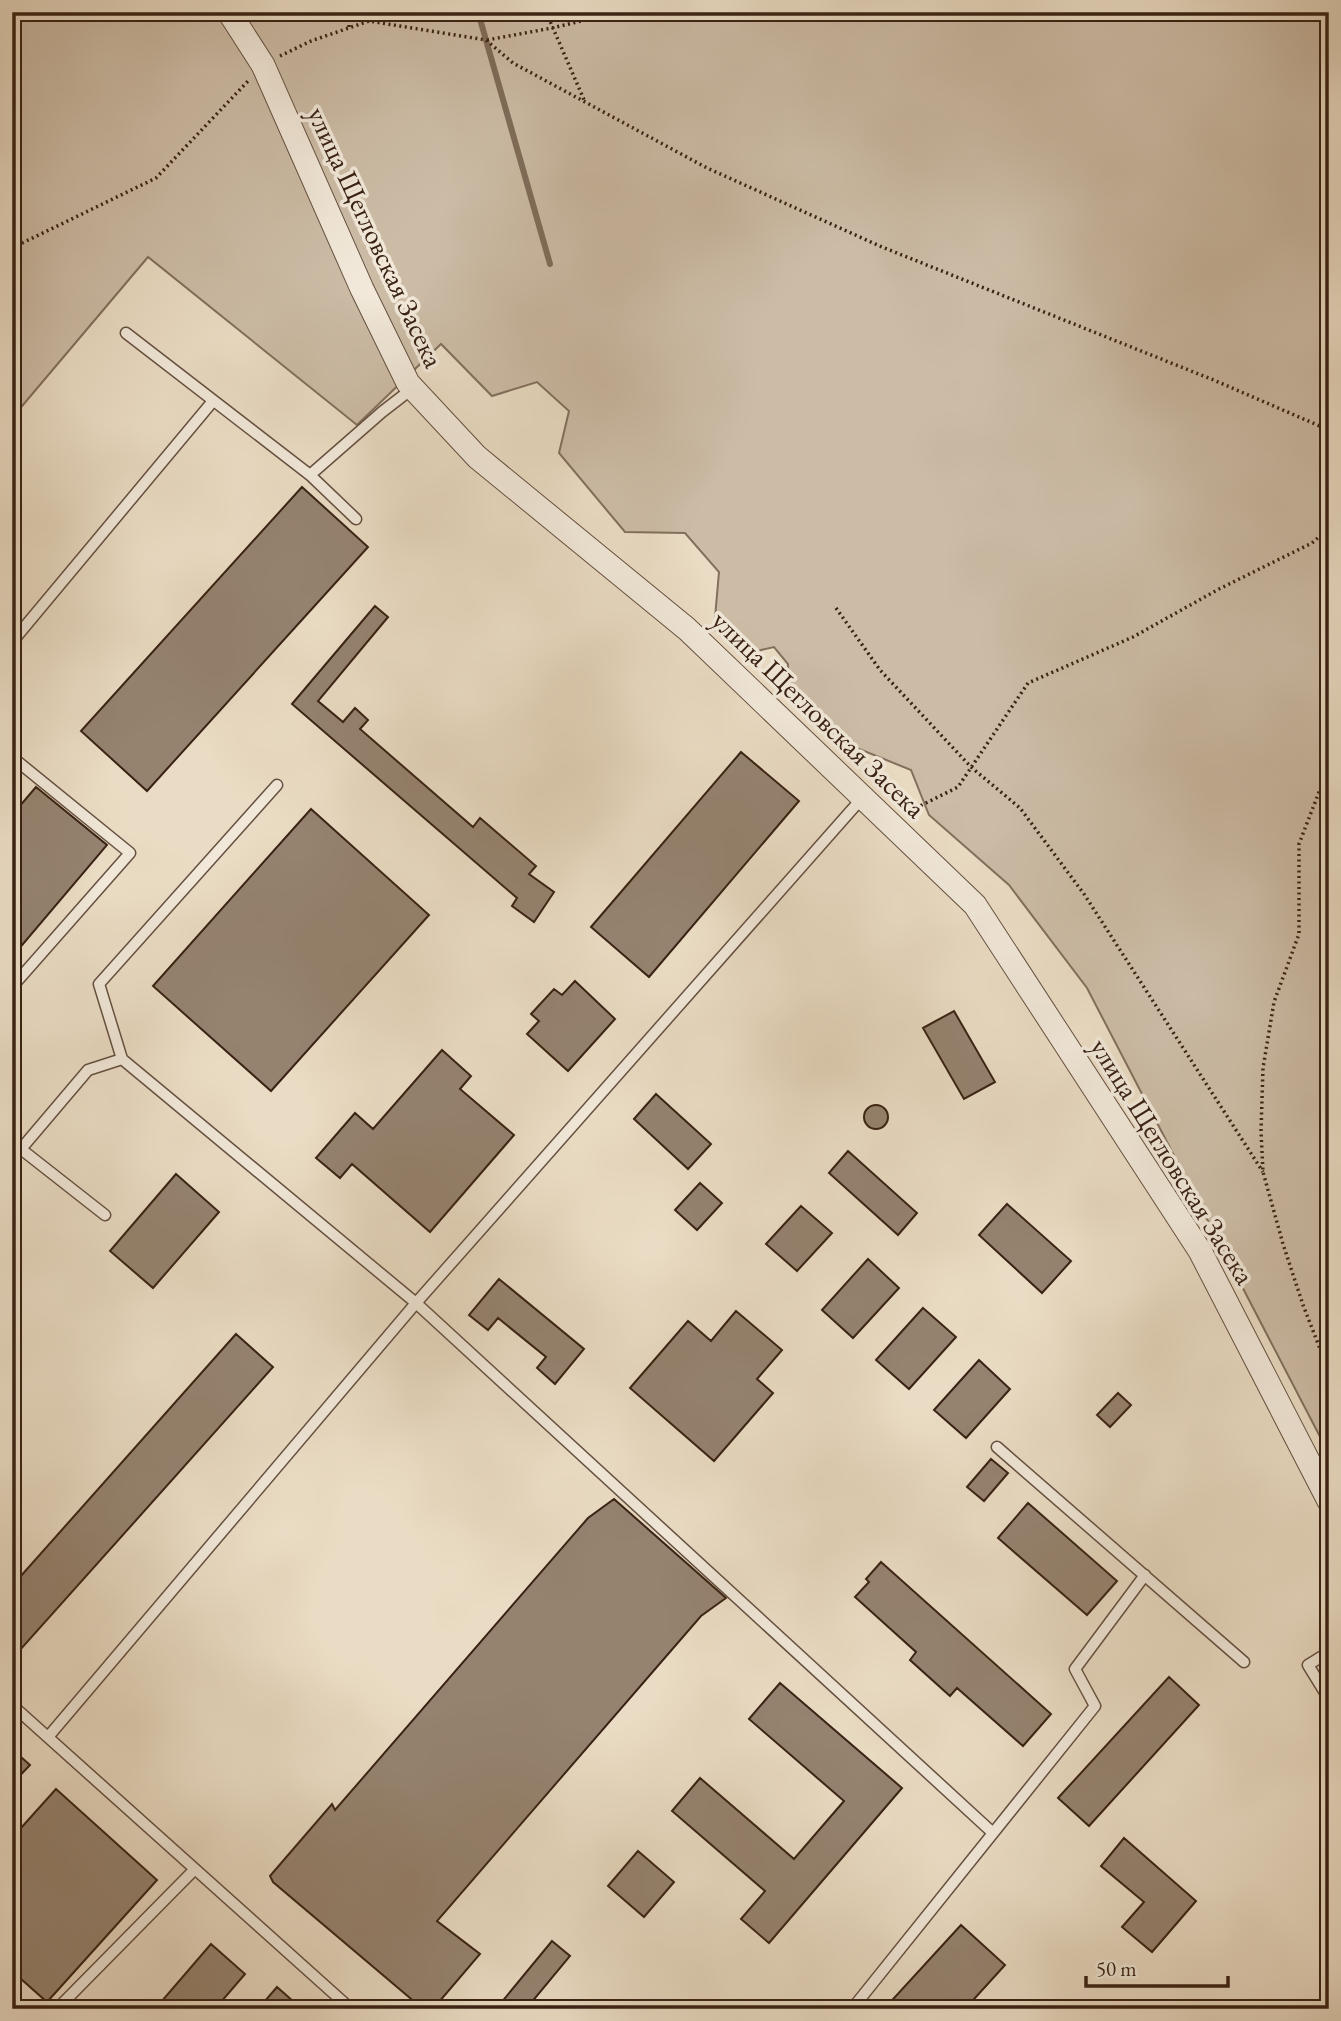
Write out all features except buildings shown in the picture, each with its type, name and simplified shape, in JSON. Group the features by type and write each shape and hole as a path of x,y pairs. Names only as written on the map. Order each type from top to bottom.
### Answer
{"street":[{"name":"улица Щегловская Засека","path":"229,12 263,65 362,289 408,383 477,457 687,629 975,905 1192,1239 1329,1501"}],"lane":[{"path":"126,334 310,475 356,519"},
{"path":"310,475 413,388"},
{"path":"12,642 213,401"},
{"path":"12,773 16,760 130,853 12,987"},
{"path":"276,785 99,984 122,1059 416,1303 993,1833"},
{"path":"48,1737 416,1303 863,797"},
{"path":"105,1215 17,1146 88,1070 122,1059"},
{"path":"997,1447 1244,1662"},
{"path":"852,2009 1095,1706 1075,1669 1145,1575"},
{"path":"1329,1652 1308,1665 1329,1699"},
{"path":"12,1705 351,2009"},
{"path":"57,2009 195,1869"}],"path":[{"path":"546,12 586,104"},
{"path":"349,27 348,13 369,21 486,40 619,12"},
{"path":"12,248 156,178 263,65 311,41 369,21"},
{"path":"486,40 513,63 707,169 881,247 1203,376 1329,430"},
{"path":"888,821 958,787 1028,683 1133,637 1312,542 1329,528"},
{"path":"836,608 880,670 971,767 1020,808 1084,894 1263,1172"},
{"path":"1329,766 1299,844 1299,934 1274,1002 1263,1068 1261,1131 1263,1172 1303,1305 1329,1372"}],"shaded area":[{"path":"12,12 1329,12 1329,1454 1087,988 1009,885 929,815 911,770 827,736 787,696 788,664 774,647 740,655 714,629 719,572 685,533 625,532 559,453 569,411 537,382 492,396 441,344 357,425 148,257 12,418"}],"waterway":[{"path":"478,12 550,264"}]}
